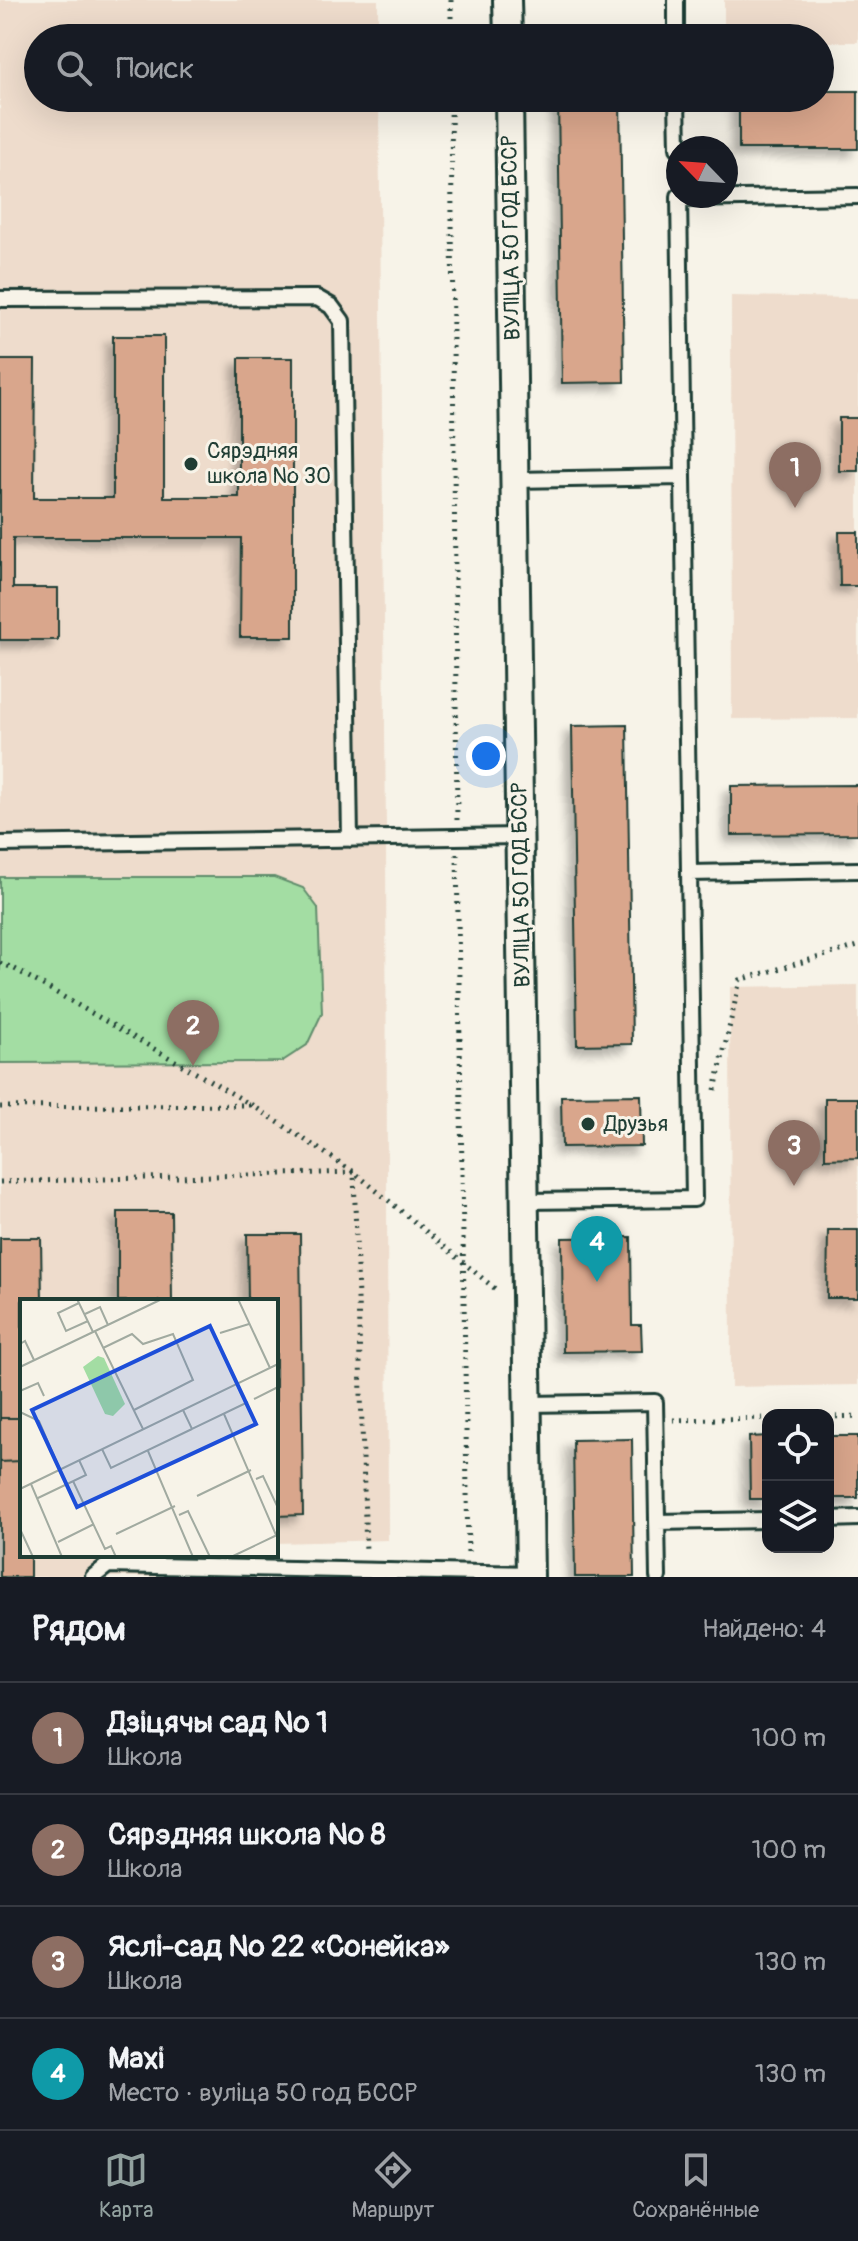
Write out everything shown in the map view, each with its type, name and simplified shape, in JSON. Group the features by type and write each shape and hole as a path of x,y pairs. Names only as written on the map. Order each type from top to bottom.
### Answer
{"street":[{"path":"507,0 508,24"},
{"name":"ВУЛІЦА 50 ГОД БССР","path":"509,112 530,1575"}],"lane":[{"path":"676,0 676,24"},
{"path":"677,112 678,136"},
{"path":"738,197 858,196"},
{"path":"526,1201 694,1199 679,208"},
{"path":"0,299 317,298 331,306 342,321 350,839"},
{"path":"514,480 683,477"},
{"path":"0,844 520,836"},
{"path":"689,873 858,870"},
{"path":"529,1404 655,1402 658,1577"},
{"path":"834,1519 858,1518"},
{"path":"657,1522 762,1520"},
{"path":"93,1577 108,1565 530,1575"}],"path":[{"path":"451,0 451,24"},
{"path":"712,1102 740,980 858,946"},
{"path":"0,963 252,1105 354,1172 527,1315"},
{"path":"0,1107 252,1105"},
{"path":"0,1182 354,1172"},
{"path":"354,1172 367,1571"},
{"path":"834,1417 858,1416"},
{"path":"656,1420 762,1418"}],"shaded area":[{"path":"0,0 378,0 378,24 24,24 24,112 379,112 386,830 388,1540 278,1543 278,1299 20,1299 20,1557 222,1557 222,1577 0,1577"},
{"path":"724,0 858,0 858,42 834,42 834,24 724,24"},
{"path":"731,296 858,298 858,718 732,719"},
{"path":"858,985 858,1385 731,1387 730,987"}],"green space":[{"path":"0,877 274,877 303,888 318,908 322,1013 307,1045 281,1062 0,1063"}],"building":[{"path":"834,91 858,91 858,149 739,149 739,112 834,112"},
{"path":"558,112 620,112 624,382 562,383"},
{"path":"113,336 164,336 164,497 239,497 239,358 293,358 293,637 240,637 241,538 13,538 13,588 58,588 58,640 0,640 0,360 35,360 34,498 113,498"},
{"path":"839,418 858,418 858,471 839,471"},
{"path":"839,532 858,532 858,586 840,586"},
{"path":"627,725 632,1044 577,1045 572,726"},
{"path":"858,785 858,834 731,835 731,786"},
{"path":"641,1095 642,1146 562,1147 561,1096"},
{"path":"825,1098 858,1098 858,1158 825,1159"},
{"path":"118,1212 171,1212 172,1299 118,1299"},
{"path":"828,1230 858,1230 858,1298 827,1298"},
{"path":"247,1234 300,1234 303,1515 278,1516 278,1299 248,1299"},
{"path":"631,1237 632,1325 641,1325 642,1351 563,1352 562,1238"},
{"path":"0,1238 41,1238 42,1299 20,1299 20,1418 0,1418"},
{"path":"0,1418 19,1418 20,1461 0,1462"},
{"path":"762,1436 762,1499 750,1499 749,1437"},
{"path":"834,1436 858,1436 858,1498 834,1498"},
{"path":"632,1439 634,1577 575,1577 573,1440"},
{"path":"20,1461 20,1557 30,1557 30,1577 0,1577 0,1462"}],"place":[{"name":"Сярэдняя школа № 30","path":"191,464"},
{"name":"Дзіцячы сад № 1","path":"795,508"},
{"name":"Сярэдняя школа № 8","path":"193,1066"},
{"name":"Друзья","path":"588,1124"},
{"name":"Яслі-сад № 22 «Сонейка»","path":"794,1186"},
{"name":"Maxi","path":"597,1282"}]}
